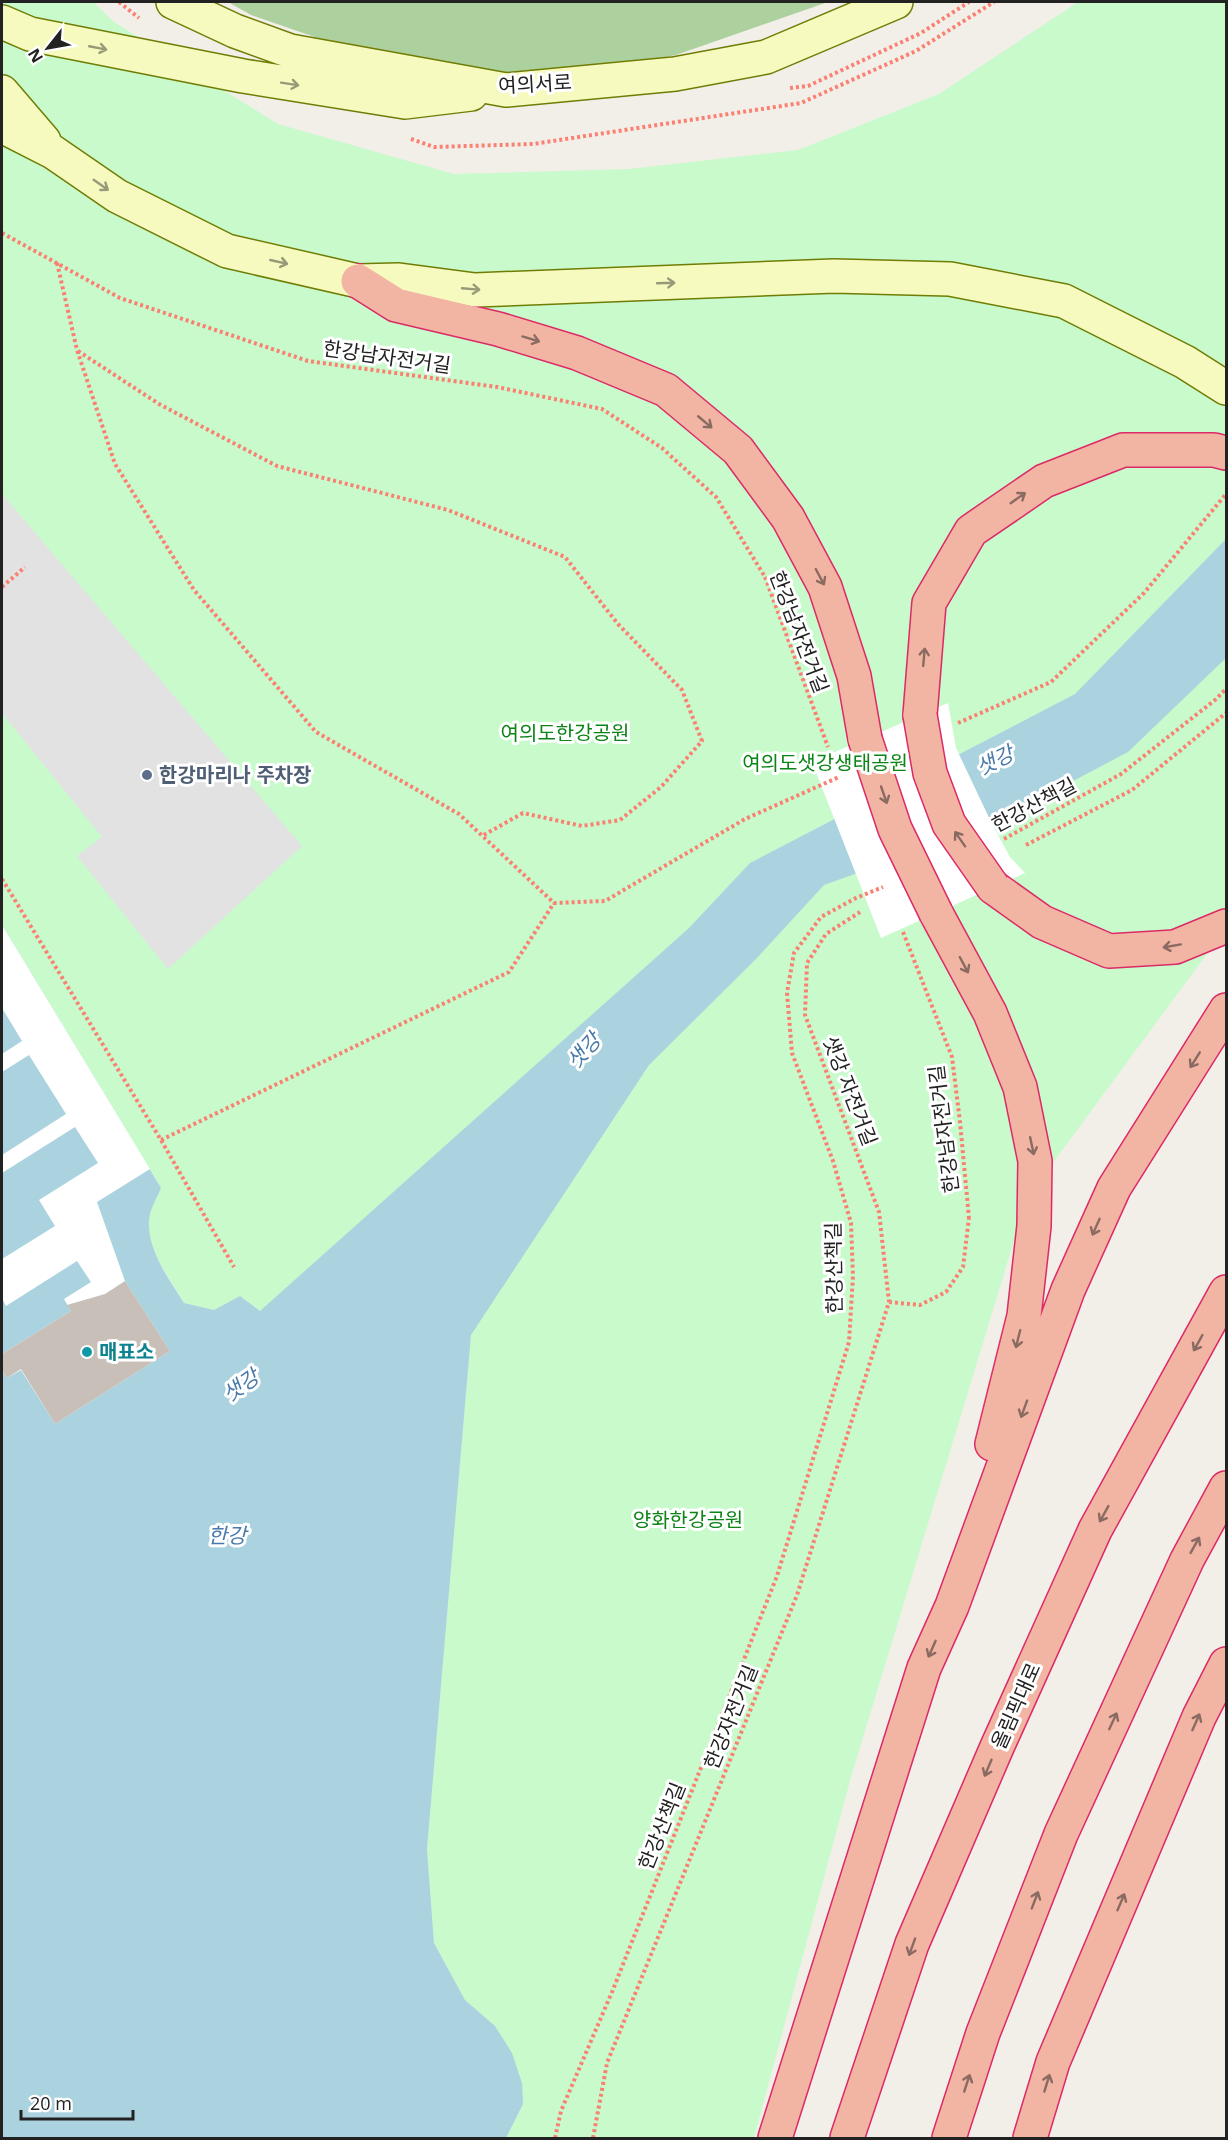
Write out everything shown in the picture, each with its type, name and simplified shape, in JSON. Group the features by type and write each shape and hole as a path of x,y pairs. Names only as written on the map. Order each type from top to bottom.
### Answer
{"highway":[{"path":"358,281 396,305 498,328 577,353 666,390 738,450 788,518 825,587 854,676 865,740 895,829 936,913 990,1013 1020,1087 1035,1161 1034,1226 1024,1316 952,1606"},
{"path":"1220,451 1123,450 1044,481 971,531 928,603 920,716 930,773 950,824 993,887 1042,922 1109,951 1175,947 1227,927"},
{"path":"776,2139 924,1668 952,1606 1068,1290 1114,1188 1227,1010"},
{"name":"올림픽대로","path":"847,2139 912,1944 1002,1736 1095,1530 1227,1292"},
{"path":"950,2139 983,2033 1061,1834 1187,1560 1227,1488"},
{"path":"1030,2139 1053,2062 1198,1717 1227,1664"}],"main road":[{"name":"여의서로","path":"173,2 236,31 290,51 506,90 675,74 766,57 896,2"},
{"path":"2,22 30,34 53,39 243,76 405,102 506,90"},
{"path":"2,92 53,152"},
{"path":"2,126 53,152 117,196 227,250 358,281 399,280 475,290 834,276 950,279 1064,301 1185,362 1227,388"}],"path":[{"name":"한강남자전거길","path":"2,233 120,298 308,361 497,387 603,409 662,448 716,497 765,577 829,749"},
{"path":"57,263 77,350 115,464 194,590 315,732 459,814 554,903 605,901 745,819 843,775"},
{"path":"77,350 159,404 277,466 448,510 565,557 618,624 681,690 702,741 661,787 620,820 582,826 523,813 482,836"},
{"path":"953,726 1051,682 1144,593 1227,494"},
{"path":"2,587 25,567"},
{"name":"한강산책길","path":"994,843 1015,835 1121,774 1227,688"},
{"path":"1026,845 1132,790 1227,713"},
{"path":"838,771 842,781"},
{"name":"한강산책길","path":"555,2139 561,2111 612,1992 777,1576 849,1342 853,1276 851,1223 833,1161 792,1053 788,993 794,953 821,917 856,898 886,887 881,877"},
{"path":"2,879 161,1140 234,1267"},
{"path":"161,1140 508,972 554,903"},
{"name":"샛강 자전거길","path":"860,912 826,934 807,963 805,1015 879,1212 888,1302"},
{"name":"한강남자전거길","path":"888,1302 920,1305 946,1292 963,1267 969,1218 951,1057 902,931"},
{"name":"한강자전거길","path":"593,2139 607,2063 797,1595 888,1302"}],"green space":[{"name":"여의도한강공원","path":"2,2 93,2 114,22 278,124 454,174 629,169 798,150 939,94 1078,2 1226,2 1226,928 1027,1198 851,1777 754,2138 506,2138 523,2104 495,2026 465,2000 434,1943 427,1849 471,1335 260,1311 240,1296 214,1310 184,1303 161,1264 149,1231 151,1212 161,1188 2,925"},
{"path":"228,2 828,2 676,55 563,77 460,72 332,43 251,15"}],"shaded area":[{"name":"한강마리나 주차장","path":"2,494 302,846 168,969 77,856 102,837 2,713"}],"water":[{"name":"한강","path":"1226,539 1226,658 1128,752 988,826 824,885 756,959 649,1065 471,1335 427,1849 434,1943 465,2000 495,2026 512,2053 522,2083 523,2104 506,2138 2,2138 2,925 161,1188 152,1208 149,1231 160,1264 184,1303 214,1310 240,1296 260,1311 689,928 750,863 1075,694"}],"pier":[{"path":"948,703 956,748 1010,857 1025,873 881,938 812,762"},
{"path":"2,925 150,1169 97,1202 125,1281 170,1351 55,1424 21,1370 7,1378 2,1370 2,1354 71,1311 64,1299 91,1282 77,1261 6,1306 2,1298 2,1259 55,1226 39,1200 98,1163 75,1127 2,1173 2,1155 66,1114 29,1055 2,1072 2,1054 22,1041 2,1008"}],"building":[{"name":"매표소","path":"125,1281 170,1351 55,1424 21,1369 7,1378 2,1370 2,1354 71,1311 67,1305 105,1294"}],"place":[{"name":"한강마리나 주차장","path":"147,775"},
{"name":"매표소","path":"87,1352"}],"water label":[{"name":"샛강","path":"995,761"},
{"name":"샛강","path":"584,1051"},
{"name":"샛강","path":"241,1386"}],"park label":[{"name":"여의도샛강생태공원","path":"825,763"},
{"name":"양화한강공원","path":"688,1520"}]}
